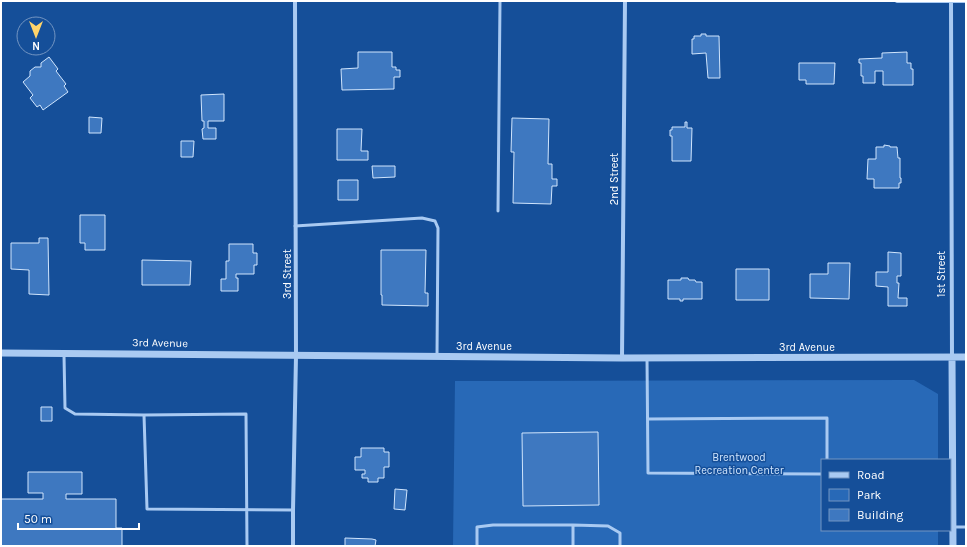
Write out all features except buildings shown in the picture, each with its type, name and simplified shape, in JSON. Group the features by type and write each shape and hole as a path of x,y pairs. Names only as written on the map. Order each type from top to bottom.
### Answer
{"street":[{"name":"3rd Street","path":"293,546 292,510 296,356 295,1"},
{"name":"2nd Street","path":"622,358 625,1"},
{"path":"897,1 966,1"},
{"name":"1st Street","path":"952,1 951,474 953,546"},
{"name":"3rd Avenue","path":"1,353 622,358 966,357"}],"lane":[{"path":"498,211 500,1"},
{"path":"295,226 422,218 435,221 438,228 437,357"},
{"path":"64,353 65,408 75,414 246,414 247,546"},
{"path":"647,358 648,473 821,474"},
{"path":"144,415 147,509 292,510"},
{"path":"648,419 827,418 827,459"},
{"path":"477,546 477,527 493,525 608,526 620,533 620,546"},
{"path":"573,525 573,546"},
{"path":"953,527 966,527"}],"green space":[{"name":"Brentwood Recreation Center","path":"914,380 938,394 938,459 821,459 821,531 938,531 938,546 453,546 455,381"}]}
